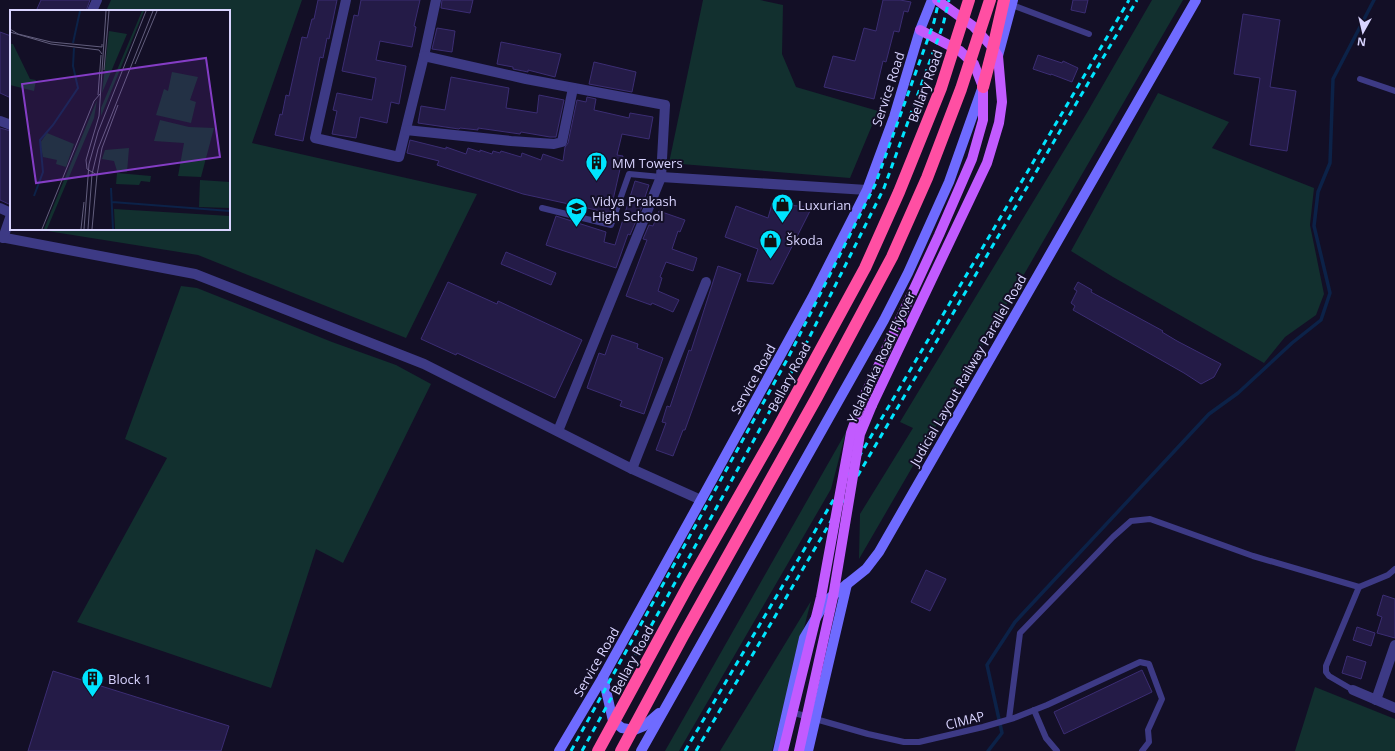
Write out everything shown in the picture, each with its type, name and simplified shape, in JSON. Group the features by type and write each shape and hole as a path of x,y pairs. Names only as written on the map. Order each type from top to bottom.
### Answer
{"highway":[{"name":"Bellary Road","path":"598,751 689,584 774,436 865,268 899,192 941,88 969,0"},
{"path":"621,751 817,397 892,257 927,178 961,89 990,0"},
{"path":"983,87 996,52 1010,2"}],"main road":[{"name":"Service Road","path":"559,751 603,677 702,500 812,298 867,190 894,116 920,30 932,0"},
{"path":"937,0 973,26 996,52"},
{"name":"Judicial Layout Railway Parallel Road","path":"778,751 804,638 826,601 866,569 878,552 1196,0"},
{"path":"641,751 884,320 908,273 949,182 983,87 974,64 960,51 920,30"},
{"name":"Yelahanka Road Flyover","path":"799,751 833,597 860,434 872,405 987,163 999,123 1002,102 996,52"},
{"name":"Yelahanka Road Flyover","path":"783,751 821,597 851,433 863,399 940,235 972,159 980,136 983,120 983,87"},
{"path":"808,751 847,584"},
{"path":"603,677 613,721 622,728 634,730 644,726 663,710"}],"street":[{"path":"92,10 97,0"},
{"path":"346,0 315,138 399,157 436,0"},
{"path":"424,56 526,80 665,105 661,177 558,431"},
{"path":"406,130 511,141 554,144 562,142 573,88"},
{"path":"0,121 10,125"},
{"path":"661,177 867,190"},
{"path":"0,208 10,213"},
{"path":"10,217 2,237 196,274 424,364 632,468 702,500"},
{"path":"632,468 706,282"},
{"path":"1376,700 1395,645"},
{"path":"1353,690 1395,708"}],"lane":[{"path":"1010,2 1089,34"},
{"path":"1360,79 1395,91"},
{"path":"542,208 611,225 629,174 661,177"},
{"path":"1009,719 1020,633 1113,537 1131,521 1150,519 1252,556 1359,587 1388,575 1395,569"},
{"path":"1353,690 1329,676 1326,672 1326,666 1359,587"},
{"name":"CIMAP","path":"787,711 868,734 904,742 919,742 983,727 1034,710 1140,662 1149,664 1162,699 1148,730 1149,742 1142,751"},
{"path":"1034,710 1046,738 1056,751"}],"green space":[{"path":"111,0 302,0 252,143 477,194 406,338 198,255 41,230 230,230 230,10 106,10"},
{"path":"703,0 760,0 783,5 782,54 796,87 878,111 850,178 669,163"},
{"path":"1152,0 1183,0 859,559 860,514 913,428 900,422 1088,111"},
{"path":"1158,93 1229,122 1212,148 1314,188 1310,225 1324,294 1316,315 1285,337 1264,363 1113,277 1071,251"},
{"path":"181,286 197,288 332,342 396,365 431,384 343,563 316,549 271,688 77,622 167,458 125,439"},
{"path":"846,432 831,489 679,751 665,751"},
{"path":"811,601 772,751 720,751"},
{"path":"1315,687 1395,719 1395,751 1295,751"}],"building":[{"path":"41,0 90,0 86,10 37,9"},
{"path":"318,0 337,0 329,39 327,38 323,58 320,57 303,141 275,135 280,114 282,115 286,95 289,96 302,37 307,38 312,19 314,19"},
{"path":"361,0 420,0 414,26 416,27 412,47 380,41 376,60 406,66 399,104 391,102 387,123 360,117 356,138 332,134 337,111 333,110 337,93 372,100 376,78 342,71 354,15 358,16"},
{"path":"442,0 473,0 470,13 441,8"},
{"path":"883,0 900,0 911,2 908,12 904,11 899,32 894,31 886,62 883,61 874,99 824,87 833,56 855,61 864,28 876,31"},
{"path":"1073,0 1088,0 1085,13 1071,10"},
{"path":"1243,14 1280,20 1270,87 1296,91 1287,151 1250,145 1260,78 1234,74"},
{"path":"437,28 455,31 452,52 432,49"},
{"path":"0,32 10,36 10,98 0,93"},
{"path":"501,42 561,54 555,77 528,70 528,72 513,69 513,67 497,64"},
{"path":"1038,55 1062,63 1063,61 1078,68 1072,82 1033,69"},
{"path":"594,62 636,72 632,92 589,84"},
{"path":"451,77 509,88 506,108 537,113 539,95 564,100 556,137 478,128 478,130 459,129 418,123 421,106 445,110"},
{"path":"587,97 596,99 594,110 629,118 630,113 653,117 649,139 622,134 617,155 623,156 610,213 523,194 437,165 439,161 407,153 410,140 446,149 446,147 466,154 468,148 492,154 493,151 500,153 501,151 521,157 522,153 541,160 543,154 563,161 577,100 586,102"},
{"path":"0,128 10,131 10,205 0,200"},
{"path":"635,181 649,185 641,209 630,235 628,234 616,268 546,245 556,216 606,232 604,242 615,245"},
{"path":"772,204 812,207 773,284 747,281 758,249 725,237 736,206 768,218"},
{"path":"659,211 685,220 680,232 678,231 672,249 697,258 693,271 666,262 660,277 662,278 658,291 679,300 673,312 652,303 651,305 626,296 647,240 643,239 649,225 653,226"},
{"path":"506,252 556,273 551,285 501,264"},
{"path":"718,266 741,274 685,430 683,430 673,456 656,450 666,423 662,422 667,406 670,407 689,350 691,351"},
{"path":"448,282 497,304 498,301 582,340 555,398 457,353 456,355 421,339"},
{"path":"1078,282 1092,290 1091,292 1221,364 1214,377 1201,384 1073,310 1075,306 1071,303 1077,291 1074,289"},
{"path":"612,335 638,344 637,348 663,358 644,414 620,406 622,401 587,388 599,353 605,355"},
{"path":"926,570 946,579 930,611 911,602"},
{"path":"1383,595 1395,599 1395,638 1377,633 1382,617 1377,615"},
{"path":"1357,627 1375,633 1371,646 1353,640"},
{"path":"1347,656 1366,662 1361,679 1342,673"},
{"path":"1142,670 1152,692 1064,734 1054,712"},
{"name":"Block 1","path":"53,671 229,726 221,751 28,751"}],"waterway":[{"path":"988,751 1002,733 987,665 1015,622 1209,414 1238,393 1292,343 1321,320 1330,293 1314,226 1318,192 1330,163 1333,79 1374,0"}],"railway":[{"path":"571,751 788,358 875,185 934,22 939,0"},
{"path":"582,751 797,362 884,188 943,25 949,0"},
{"path":"685,751 1129,0"},
{"path":"696,751 1137,0"}],"place":[{"name":"MM Towers","path":"596,182"},
{"name":"Luxurian","path":"782,224"},
{"name":"Vidya Prakash High School","path":"576,228"},
{"name":"Škoda","path":"771,260"},
{"name":"Block 1","path":"93,698"}]}
